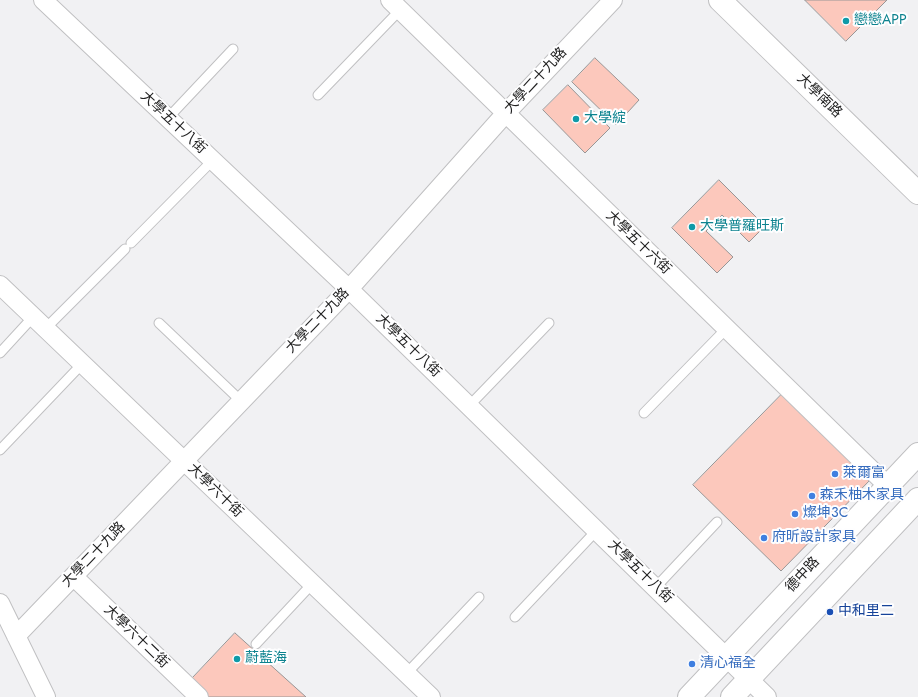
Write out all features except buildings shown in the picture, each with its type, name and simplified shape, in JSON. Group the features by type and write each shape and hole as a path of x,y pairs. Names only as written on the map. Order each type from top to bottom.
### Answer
{"main road":[{"name":"大學南路","path":"720,0 918,193"},
{"name":"德中路","path":"689,697 918,454"},
{"path":"732,697 918,499"}],"street":[{"name":"大學五十八街","path":"43,0 349,289 767,697"},
{"name":"大學二十九路","path":"16,636 349,289 505,114 613,0"},
{"name":"大學五十六街","path":"395,5 505,114 888,486"},
{"name":"大學六十街","path":"0,285 430,697"},
{"name":"大學六十二街","path":"74,577 199,697"},
{"path":"0,603 46,697"}],"lane":[{"path":"318,95 395,5"},
{"path":"168,118 233,49"},
{"path":"0,353 39,323 128,246 213,160"},
{"path":"159,323 241,401"},
{"path":"469,406 549,323"},
{"path":"644,413 726,329"},
{"path":"0,450 82,364"},
{"path":"656,587 717,522"},
{"path":"515,617 597,530"},
{"path":"256,644 312,584"},
{"path":"406,674 479,597"}],"place":[{"name":"戀戀APP","path":"846,21"},
{"name":"大學綻","path":"576,119"},
{"name":"大學普羅旺斯","path":"692,227"},
{"name":"萊爾富","path":"835,474"},
{"name":"森禾柚木家具","path":"812,496"},
{"name":"燦坤3C","path":"795,514"},
{"name":"府昕設計家具","path":"764,538"},
{"name":"中和里二","path":"830,612"},
{"name":"蔚藍海","path":"237,659"},
{"name":"清心福全","path":"692,664"}]}
